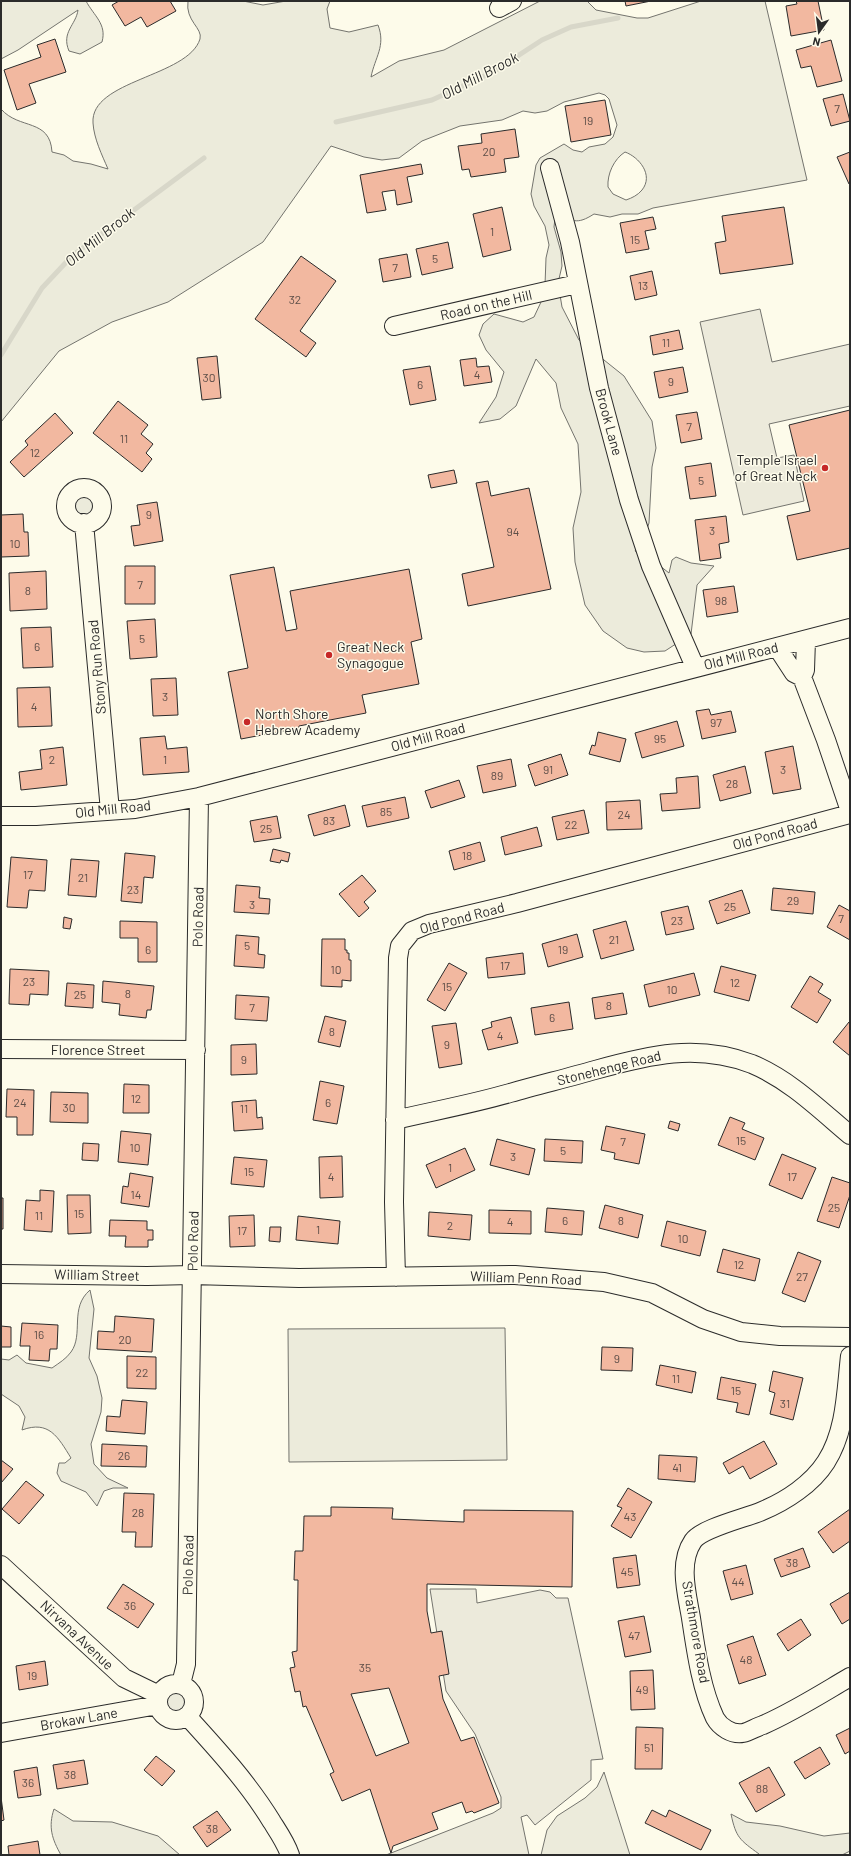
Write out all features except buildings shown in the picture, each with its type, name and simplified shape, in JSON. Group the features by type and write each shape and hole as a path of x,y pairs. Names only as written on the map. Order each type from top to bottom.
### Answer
{"street":[{"name":"Brook Lane","path":"550,168 570,242 577,284 599,388 630,500 651,566 696,667"},
{"name":"Road on the Hill","path":"394,326 577,284"},
{"name":"Stony Run Road","path":"84,524 110,811"},
{"name":"Old Mill Road","path":"1,816 36,816 135,809 199,797 850,628"},
{"path":"802,677 805,670 806,640"},
{"path":"777,647 794,673 802,677 826,740 850,811"},
{"name":"Polo Road","path":"181,1684 186,1664 199,797"},
{"name":"Old Pond Road","path":"396,1277 394,1202 398,958 400,946 412,931 429,924 517,903 850,814"},
{"name":"Florence Street","path":"1,1049 196,1050"},
{"name":"Stonehenge Road","path":"395,1120 497,1097 642,1057 677,1052 698,1052 718,1055 752,1064 788,1082 850,1135"},
{"name":"William Street","path":"1,1274 147,1276 192,1275"},
{"name":"William Penn Road","path":"192,1275 300,1278 515,1275 604,1282 652,1293 702,1319 742,1332 780,1336 850,1337"},
{"name":"Strathmore Road","path":"850,1356 842,1418 836,1444 826,1463 803,1487 787,1498 762,1511 714,1528 693,1540 686,1557 685,1582 697,1654 709,1704 716,1720 725,1729 742,1733 782,1717 850,1677"},
{"name":"Nirvana Avenue","path":"1,1565 124,1678 158,1700"},
{"path":"169,1684 181,1684 191,1690 194,1707 187,1716 176,1720 170,1719 164,1716 158,1700 164,1688 169,1684"},
{"name":"Brokaw Lane","path":"1,1733 158,1700"},
{"path":"187,1716 211,1742 259,1800 286,1845 290,1855"}],"shaded area":[{"path":"1,1 86,1 99,20 103,30 102,42 80,54 69,51 67,44 68,34 78,10 18,50 1,59"},
{"path":"188,1 243,1 263,5 286,1 330,1 327,9 330,28 349,32 378,25 381,39 371,77 399,61 444,50 540,1 587,1 596,10 637,18 648,18 701,1 765,1 807,180 653,208 638,214 622,214 610,217 594,214 583,220 574,221 556,210 554,227 561,252 562,266 558,283 562,307 579,340 624,376 652,421 656,448 652,467 649,523 644,538 635,551 655,562 669,573 672,560 676,557 691,563 714,566 697,585 691,634 665,651 644,652 627,648 603,631 585,605 575,562 573,528 581,492 578,444 561,408 556,383 536,359 516,406 500,419 479,423 496,397 504,372 486,350 479,335 483,324 494,314 523,322 534,317 541,302 545,285 546,258 549,245 545,226 534,206 531,194 536,165 540,158 564,144 573,150 582,152 589,147 605,144 613,137 617,125 609,99 605,95 599,93 564,102 547,111 535,113 523,111 502,120 460,126 422,141 399,158 382,160 364,157 331,146 263,242 168,302 112,322 59,351 1,422 1,109 16,120 40,129 46,134 50,141 52,152 64,155 73,161 108,169 95,135 93,123 96,109 107,97 122,88 178,62 192,52 200,39 200,35 191,19","holes":["625,152 640,162 646,173 646,178 642,190 635,196 626,200 613,194 608,187 608,182 612,167 621,155"]},
{"path":"760,309 772,362 850,344 850,406 769,424 777,458 794,455 804,501 743,515 700,322"},
{"path":"85,492 95,496 99,506 95,516 85,520 75,516 71,506 75,496"},
{"path":"90,1290 94,1309 89,1358 97,1376 102,1398 101,1412 91,1444 94,1464 107,1478 128,1488 113,1488 104,1491 97,1506 86,1492 61,1481 57,1473 59,1463 65,1463 71,1458 57,1437 52,1432 39,1427 31,1427 22,1430 25,1417 19,1406 1,1394 1,1359 9,1360 17,1355 26,1363 52,1368 71,1352 75,1345 80,1305"},
{"path":"505,1328 507,1460 289,1462 288,1329"},
{"path":"430,1589 476,1589 477,1603 540,1590 550,1592 556,1598 568,1598 603,1759 591,1760 591,1780 535,1825 527,1815 521,1817 529,1855 386,1855 493,1813 501,1808 501,1797 475,1734 446,1691"},
{"path":"174,1687 184,1690 190,1696 190,1708 179,1716 172,1715 164,1711 164,1692"},
{"path":"604,1772 630,1855 541,1855 547,1830 557,1816 585,1798 597,1787"},
{"path":"54,1809 73,1821 112,1822 158,1836 180,1855 61,1855 55,1844 51,1827"},
{"path":"731,1814 746,1822 780,1826 824,1836 850,1833 850,1851 842,1855 758,1855 759,1854 743,1842 737,1834"}],"waterway":[{"name":"Old Mill Brook","path":"336,122 432,100 493,72 542,40 571,27 618,18"},
{"name":"Old Mill Brook","path":"1,355 42,288 72,256 204,158"}],"place":[{"name":"Temple Israel of Great Neck","path":"825,468"},
{"name":"Great Neck Synagogue","path":"329,655"},
{"name":"North Shore Hebrew Academy","path":"247,722"}]}
